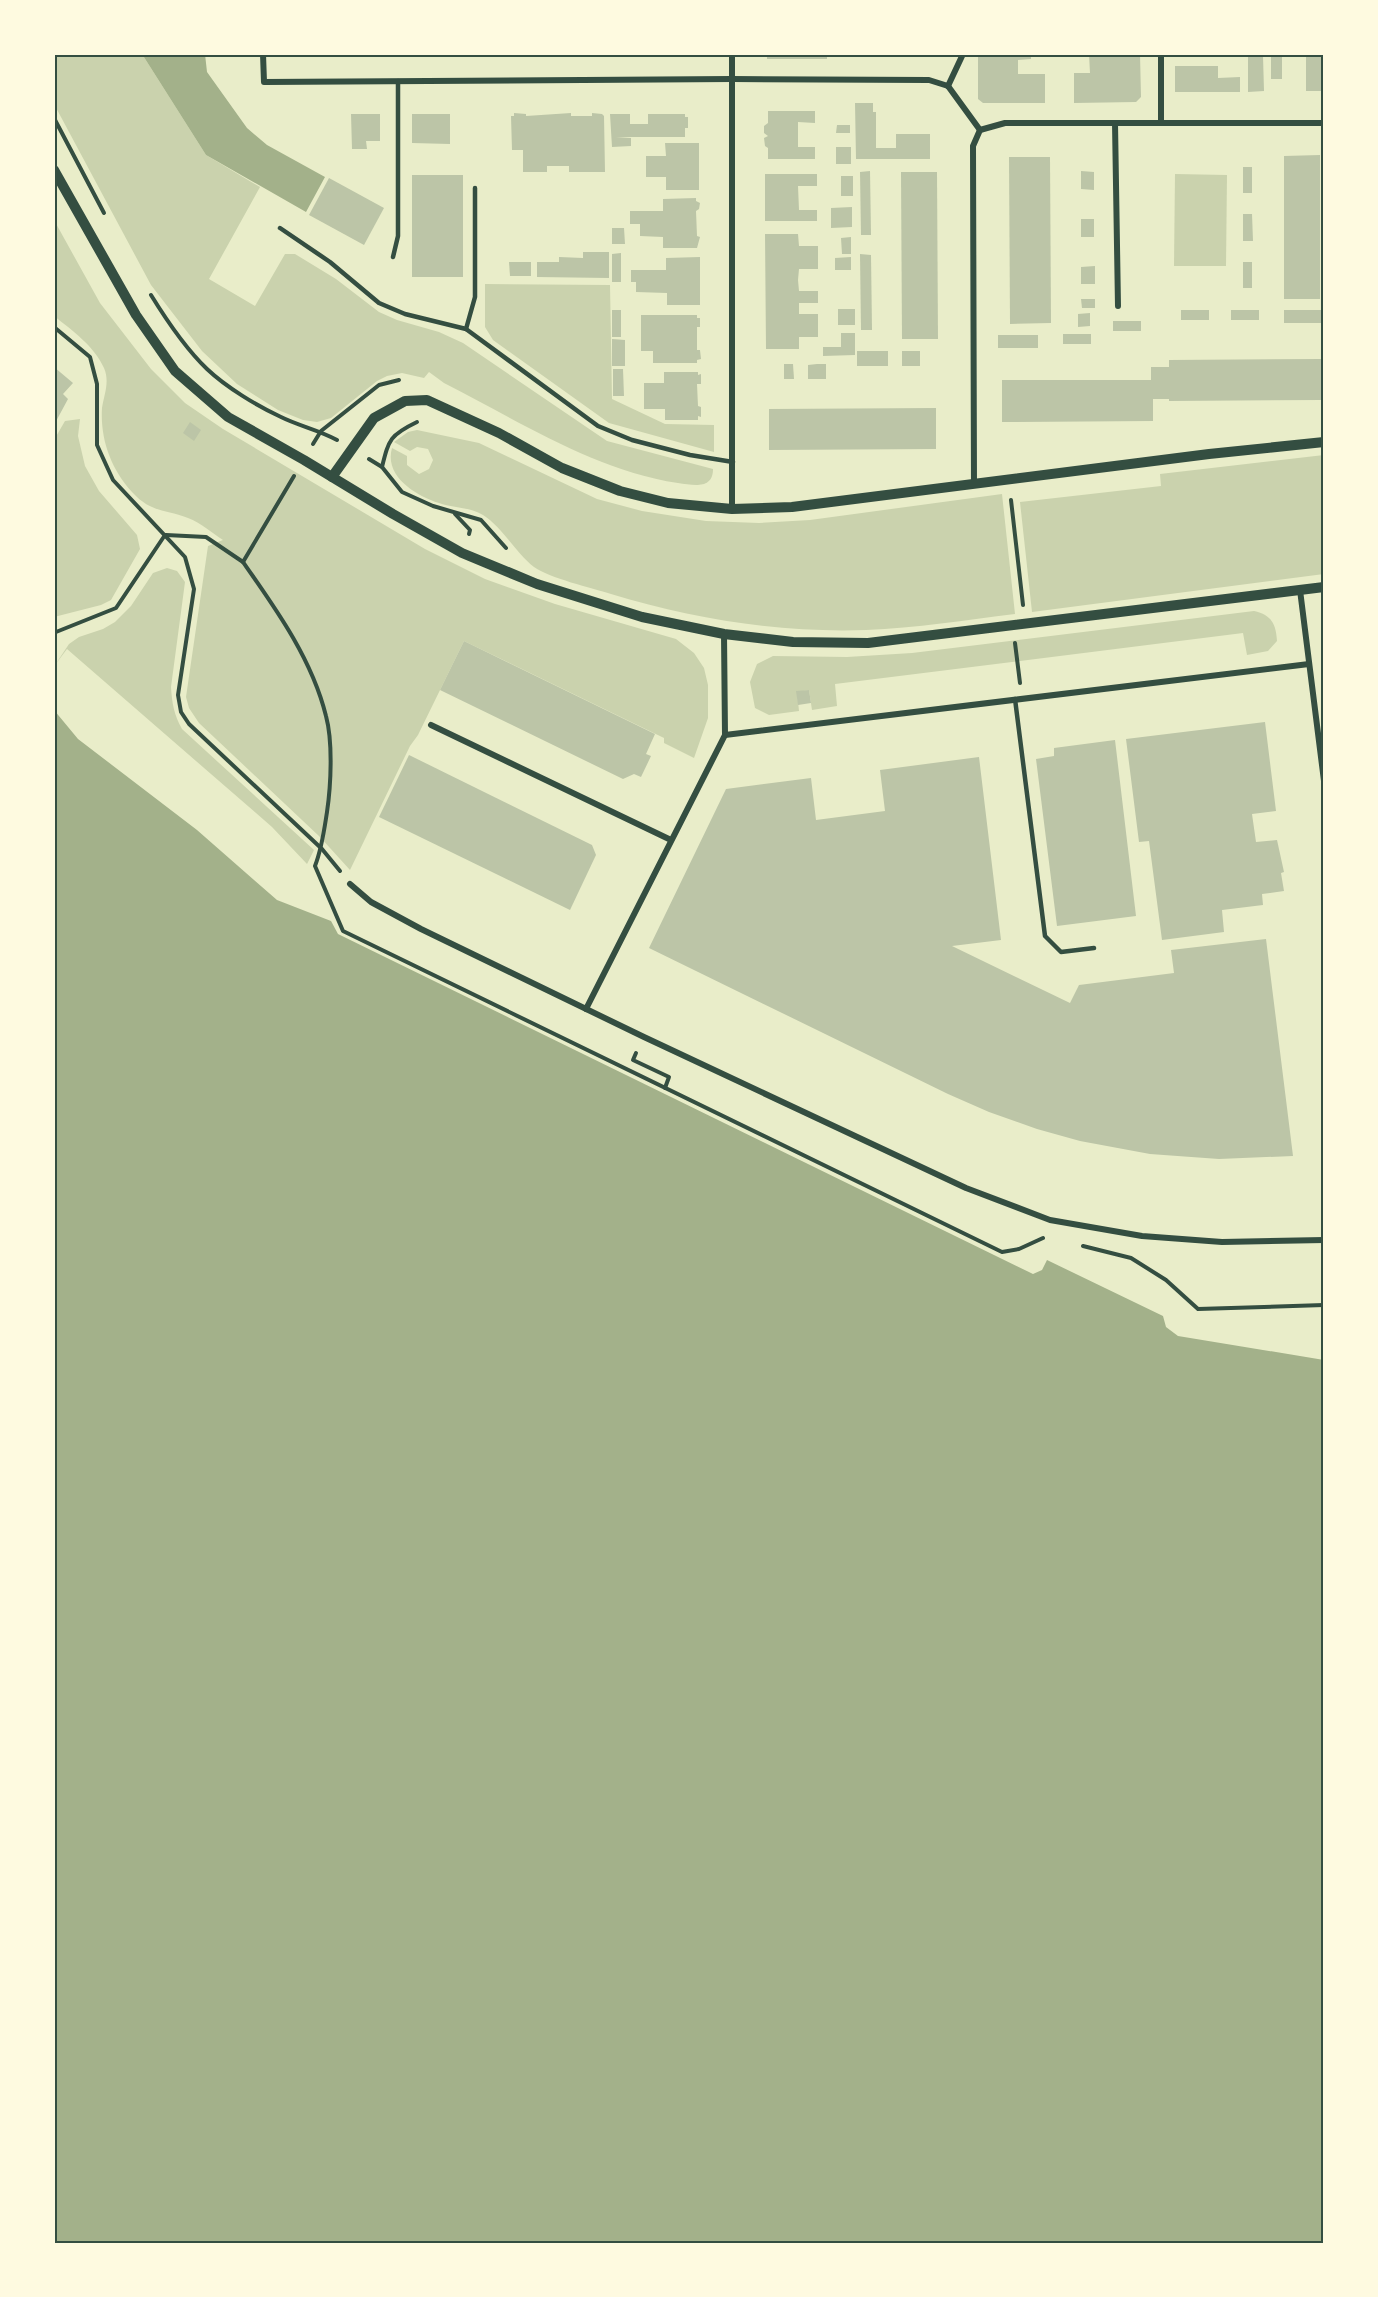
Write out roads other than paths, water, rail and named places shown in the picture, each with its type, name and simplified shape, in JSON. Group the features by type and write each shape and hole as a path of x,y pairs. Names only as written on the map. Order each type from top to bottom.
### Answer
{"street":[{"path":"263,54 264,82 929,80 948,86 980,130"},
{"path":"732,54 732,509"},
{"path":"948,86 963,54"},
{"path":"1161,54 1161,123"},
{"path":"980,130 1005,123 1324,123"},
{"path":"1115,123 1118,306"},
{"path":"974,485 973,146 980,130"},
{"path":"54,170 136,315 176,371 228,417 462,553 537,584 642,617 724,634 793,642 868,643 1324,587"},
{"path":"332,477 374,418 405,401 427,400 499,433 562,468 620,491 668,503 732,509 792,507 1209,454 1324,442"},
{"path":"1300,590 1309,664 1321,730 1324,781"},
{"path":"586,1009 725,735 724,634"},
{"path":"725,735 1309,664"},
{"path":"431,725 670,840"},
{"path":"350,884 371,902 421,929 644,1037 966,1188 1050,1220 1142,1236 1222,1242 1324,1240"}],"lane":[{"path":"393,257 398,236 398,81"},
{"path":"466,329 475,297 475,188"},
{"path":"280,228 330,262 379,303 405,314 466,329 598,426 632,440 690,455 733,462"},
{"path":"1018,698 1045,936 1061,952 1094,948"}]}
